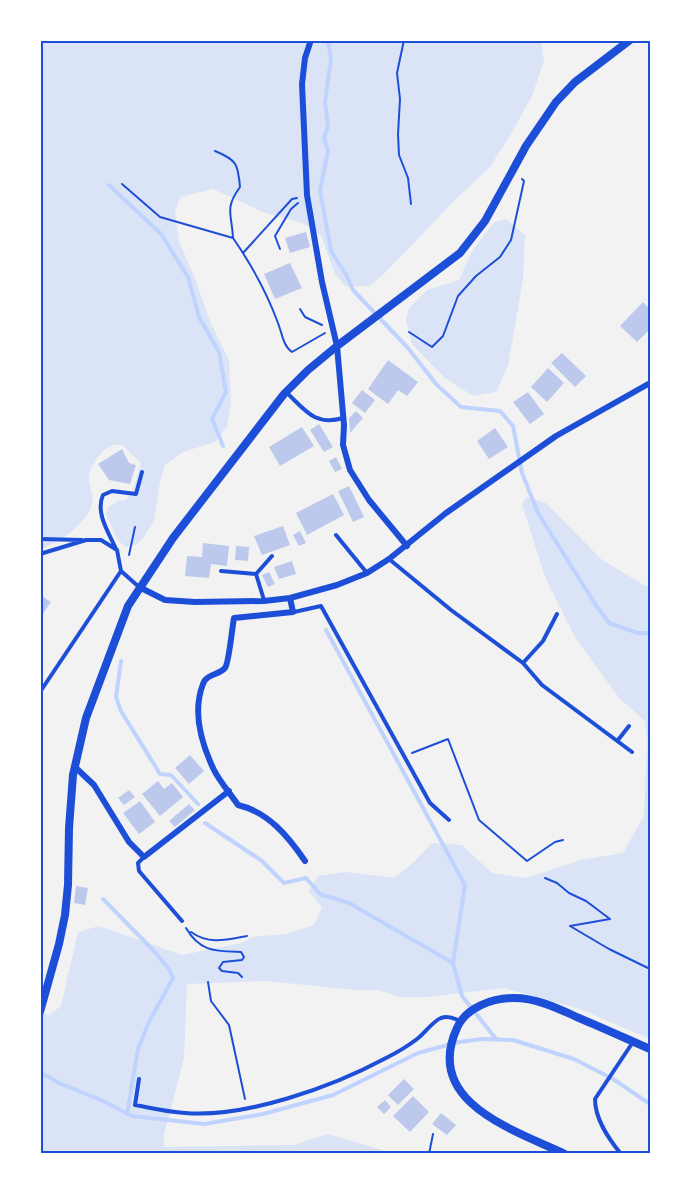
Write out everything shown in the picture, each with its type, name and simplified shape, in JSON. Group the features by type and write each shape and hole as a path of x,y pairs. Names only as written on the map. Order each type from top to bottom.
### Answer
{"street":[{"path":"311,40 304,58 302,84 307,195 322,282 337,346 343,445 350,470 369,500 407,546"},
{"path":"40,1012 65,915 69,828 75,767 86,718 128,606 139,587 173,538 286,392 337,346 379,317 460,253 485,220 542,121 556,102 575,82 630,40"},
{"path":"139,587 165,600 195,602 264,601 290,598 337,585 367,573 389,559 446,513 512,465 592,414 651,383"},
{"path":"290,598 293,612 234,618 228,662 224,670 211,675 203,682 199,710 200,732 214,771 238,805 254,809 269,819 297,849 304,861"},
{"path":"75,767 94,785 129,842 144,857 229,791"},
{"path":"565,1154 503,1125 478,1110 462,1094 448,1070 449,1051 455,1030 463,1018 488,1002 503,999 528,999 548,1005 651,1048"}],"lane":[{"path":"286,392 320,420 330,421 343,418"},
{"path":"139,587 121,571 117,550 101,514 100,503 103,495 112,491 136,494 142,472"},
{"path":"336,535 367,573"},
{"path":"40,539 100,540 117,550"},
{"path":"40,554 86,540"},
{"path":"256,574 272,556"},
{"path":"389,559 451,610 523,663 542,684 632,752"},
{"path":"40,692 121,571"},
{"path":"221,572 256,574"},
{"path":"256,574 264,601"},
{"path":"293,612 321,606 430,803 449,820"},
{"path":"523,663 543,641 557,614"},
{"path":"618,740 629,726"},
{"path":"144,857 138,863 139,871 182,921"},
{"path":"139,1079 135,1105 186,1113 249,1107 310,1092 344,1079 388,1058 416,1040 441,1018 463,1018"},
{"path":"621,1154 609,1140 595,1110 595,1099 633,1041"}],"path":[{"path":"404,40 398,73 400,99 398,134 399,155 408,178 411,204"},
{"path":"215,151 231,157 238,167 240,187 232,198 229,208 233,238 278,322 286,348 292,352 333,328"},
{"path":"409,332 432,347 443,336 458,296 476,276 500,257 511,240 524,181 513,171"},
{"path":"122,184 160,217 233,238"},
{"path":"280,249 275,236 291,209 307,195"},
{"path":"243,253 292,199 307,195"},
{"path":"300,309 305,317 333,328"},
{"path":"129,555 135,527"},
{"path":"404,756 448,739 479,820 527,861 555,842 562,840"},
{"path":"545,879 557,883 610,919 570,927 609,950 651,969"},
{"path":"182,921 192,939 206,948 241,952 244,957 242,960 223,962 219,968 242,977"},
{"path":"188,931 210,942 247,936"},
{"path":"208,982 211,1001 229,1025 243,1093 249,1107"},
{"path":"429,1154 433,1134"}],"shaded area":[{"path":"41,41 541,41 544,61 532,96 489,168 382,276 369,286 345,286 335,274 321,236 302,223 265,213 213,189 180,197 175,211 179,241 210,321 229,360 231,404 227,427 215,442 183,452 165,465 160,481 154,521 136,545 125,547 117,539 106,515 108,507 118,501 126,500 133,490 141,463 122,445 115,445 101,453 92,467 89,482 92,505 88,513 78,526 64,537 41,549"},
{"path":"506,219 525,235 523,279 508,366 496,392 473,396 445,378 412,344 406,320 409,308 427,290 459,280 472,251 494,222"},
{"path":"526,497 546,503 601,559 650,587 650,1039 580,1009 504,988 429,997 400,997 378,990 355,990 266,981 187,984 184,1058 164,1135 164,1147 293,1145 328,1134 393,1153 41,1154 41,1013 49,1015 61,1006 78,932 99,926 182,955 242,943 252,937 286,934 314,925 322,908 309,891 318,876 346,872 394,878 432,843 462,845 492,873 526,878 580,860 623,853 644,816 647,743 645,721 619,698 575,637 545,577 522,504"}],"building":[{"path":"306,232 310,247 290,253 285,238"},
{"path":"290,263 302,288 275,299 264,274"},
{"path":"643,302 650,309 650,329 637,342 620,326"},
{"path":"562,353 586,376 575,387 551,363"},
{"path":"388,360 418,382 407,396 398,390 388,404 368,389"},
{"path":"548,368 564,383 547,402 531,387"},
{"path":"362,390 375,400 365,413 352,403"},
{"path":"528,392 544,414 530,424 513,402"},
{"path":"356,411 363,418 350,433 349,418"},
{"path":"319,424 333,447 324,452 310,430"},
{"path":"302,427 314,446 280,466 269,447"},
{"path":"495,428 508,447 489,459 477,441"},
{"path":"122,449 129,463 136,465 130,484 109,480 98,464"},
{"path":"336,457 342,469 335,472 329,461"},
{"path":"349,486 364,517 353,522 338,491"},
{"path":"333,494 344,515 307,535 296,513"},
{"path":"283,526 290,545 262,555 254,536"},
{"path":"300,531 306,543 299,546 293,535"},
{"path":"203,543 229,546 227,566 211,564 209,578 185,576 187,556 202,557"},
{"path":"236,546 249,547 248,561 235,560"},
{"path":"292,561 296,574 279,579 274,567"},
{"path":"269,572 275,584 268,587 262,575"},
{"path":"40,595 51,602 40,618"},
{"path":"190,755 204,771 189,784 175,768"},
{"path":"158,781 164,789 172,783 183,797 160,816 142,794"},
{"path":"129,790 135,797 124,805 118,798"},
{"path":"140,801 155,822 139,834 123,813"},
{"path":"189,804 195,810 175,827 169,821"},
{"path":"76,886 88,888 85,905 74,903"},
{"path":"404,1079 414,1089 398,1105 388,1095"},
{"path":"413,1096 429,1112 410,1132 393,1116"},
{"path":"385,1100 391,1107 384,1114 377,1107"},
{"path":"441,1113 456,1125 447,1135 432,1124"}],"waterway":[{"path":"328,40 331,59 325,102 328,126 324,138 328,151 320,190 331,251 353,290 408,348 436,384 461,407 500,411 513,426 522,473 538,513 597,607 609,623 638,633 650,633"},
{"path":"109,185 161,234 188,277 199,317 219,352 226,392 212,419 223,446"},
{"path":"326,630 465,885 453,963 462,996 496,1039"},
{"path":"121,661 116,697 121,711 160,774 171,775 198,804"},
{"path":"205,823 262,861 284,883 306,878 320,894 349,903 453,963"},
{"path":"103,899 152,949 169,969 173,978 149,1022 138,1049 127,1114"},
{"path":"40,1072 132,1116 204,1124 263,1114 333,1095 418,1053 459,1042 482,1039 513,1040 574,1059 613,1079 650,1104"}]}
